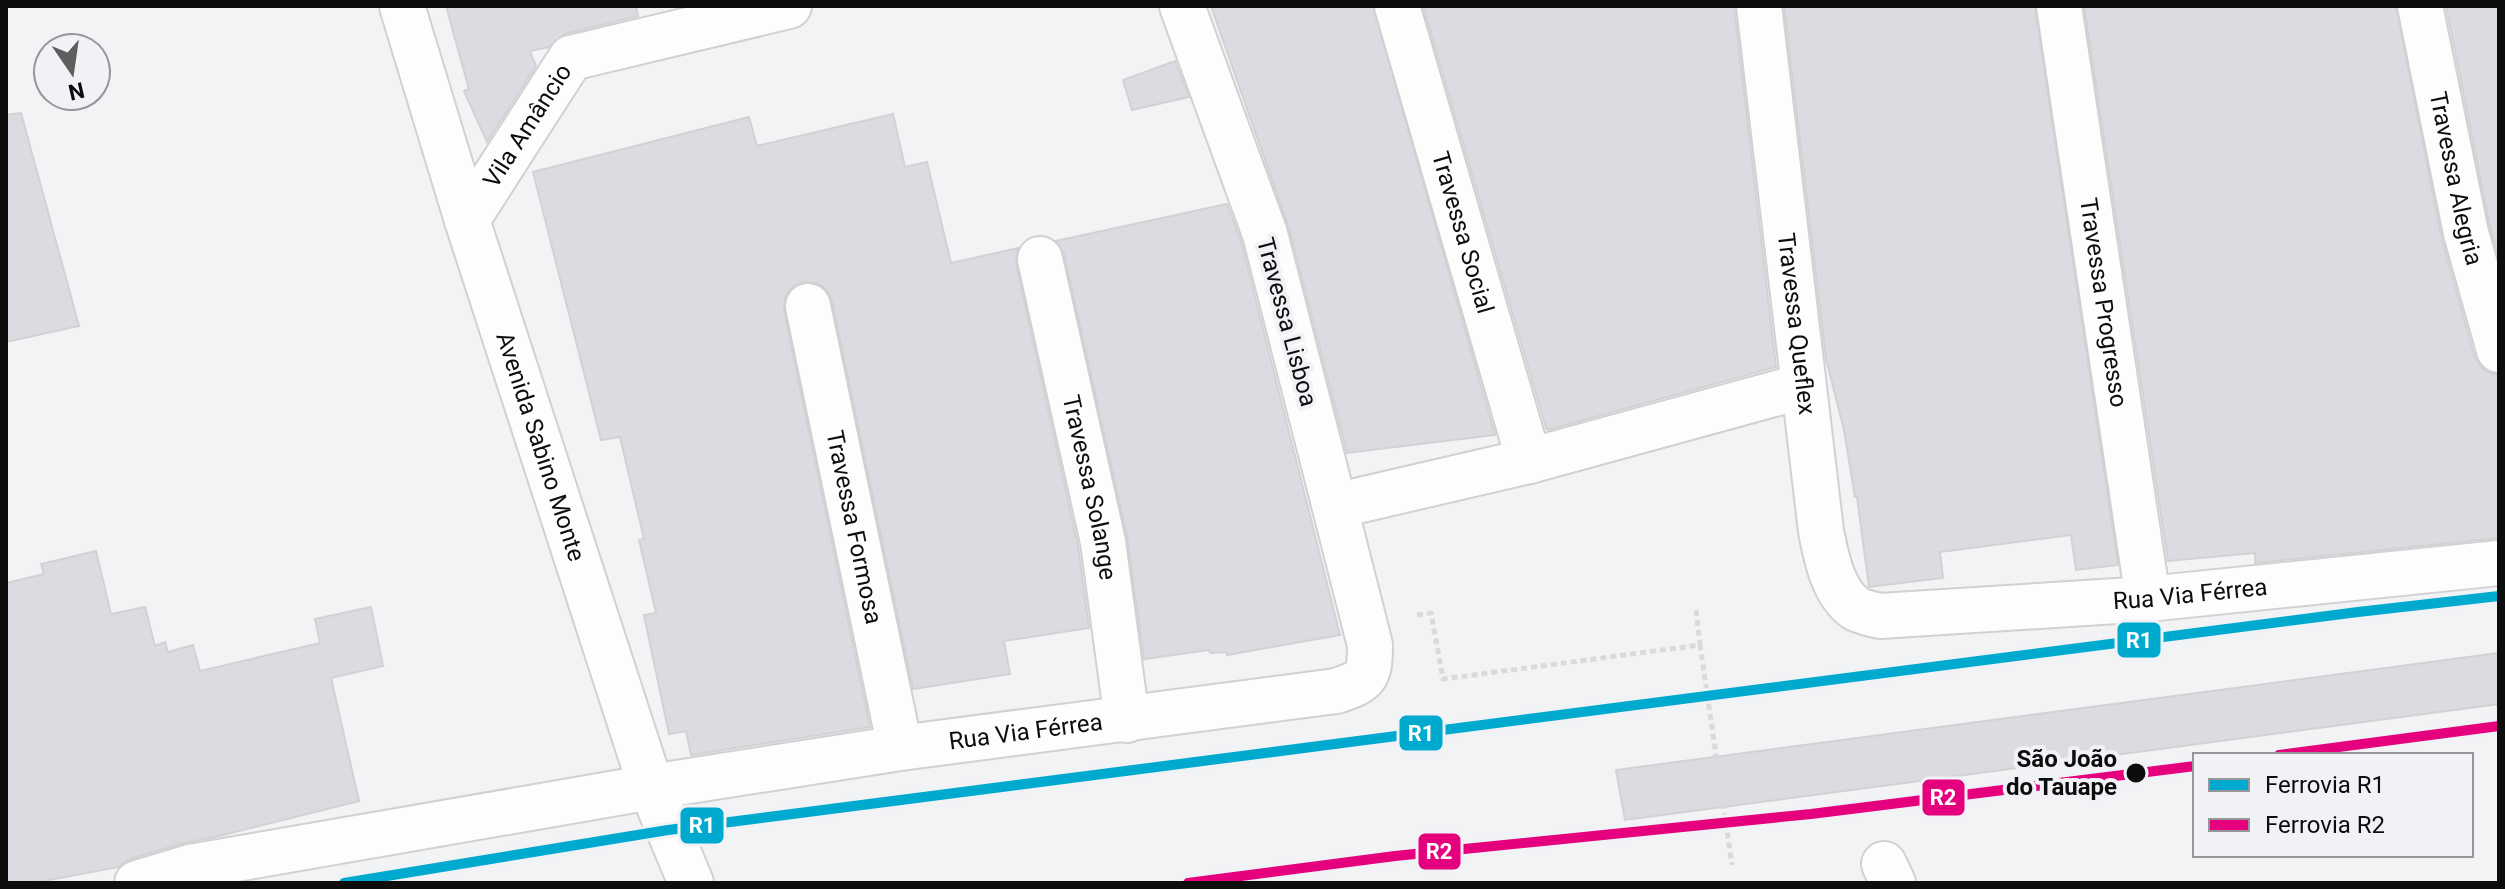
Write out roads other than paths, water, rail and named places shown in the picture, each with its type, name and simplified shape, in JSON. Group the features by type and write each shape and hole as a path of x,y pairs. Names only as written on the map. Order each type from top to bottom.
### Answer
{"street":[{"name":"Avenida Sabino Monte","path":"402,6 467,220 651,787 691,883"},
{"name":"Travessa Lisboa","path":"1182,6 1265,234 1367,634"},
{"name":"Travessa Social","path":"1397,6 1529,461"},
{"name":"Travessa Queflex","path":"1759,6 1821,531 1828,564 1841,592 1855,609 1880,616"},
{"name":"Travessa Progresso","path":"2059,6 2148,599"},
{"name":"Travessa Alegria","path":"2420,6 2466,233 2499,350"},
{"name":"Vila Amâncio","path":"467,220 571,58 774,8"},
{"name":"Travessa Solange","path":"1040,259 1103,542 1127,720"},
{"name":"Travessa Formosa","path":"808,306 900,748"},
{"path":"1335,506 1529,461 1803,386"},
{"name":"Rua Via Férrea","path":"1880,616 2148,599 2499,563"},
{"name":"Rua Via Férrea","path":"137,883 190,867 651,787 900,748 1336,691 1358,684 1370,669 1367,634"}],"railway":[{"path":"344,883 668,830 2499,596"}],"rail line":[{"name":"R1","path":"344,883 668,830 2499,596"},
{"name":"R2","path":"2294,753 2499,726"},
{"name":"R2","path":"1188,883 1395,856 1811,814 2193,766"}],"place":[{"name":"São João do Tauape","path":"2136,773"}]}
